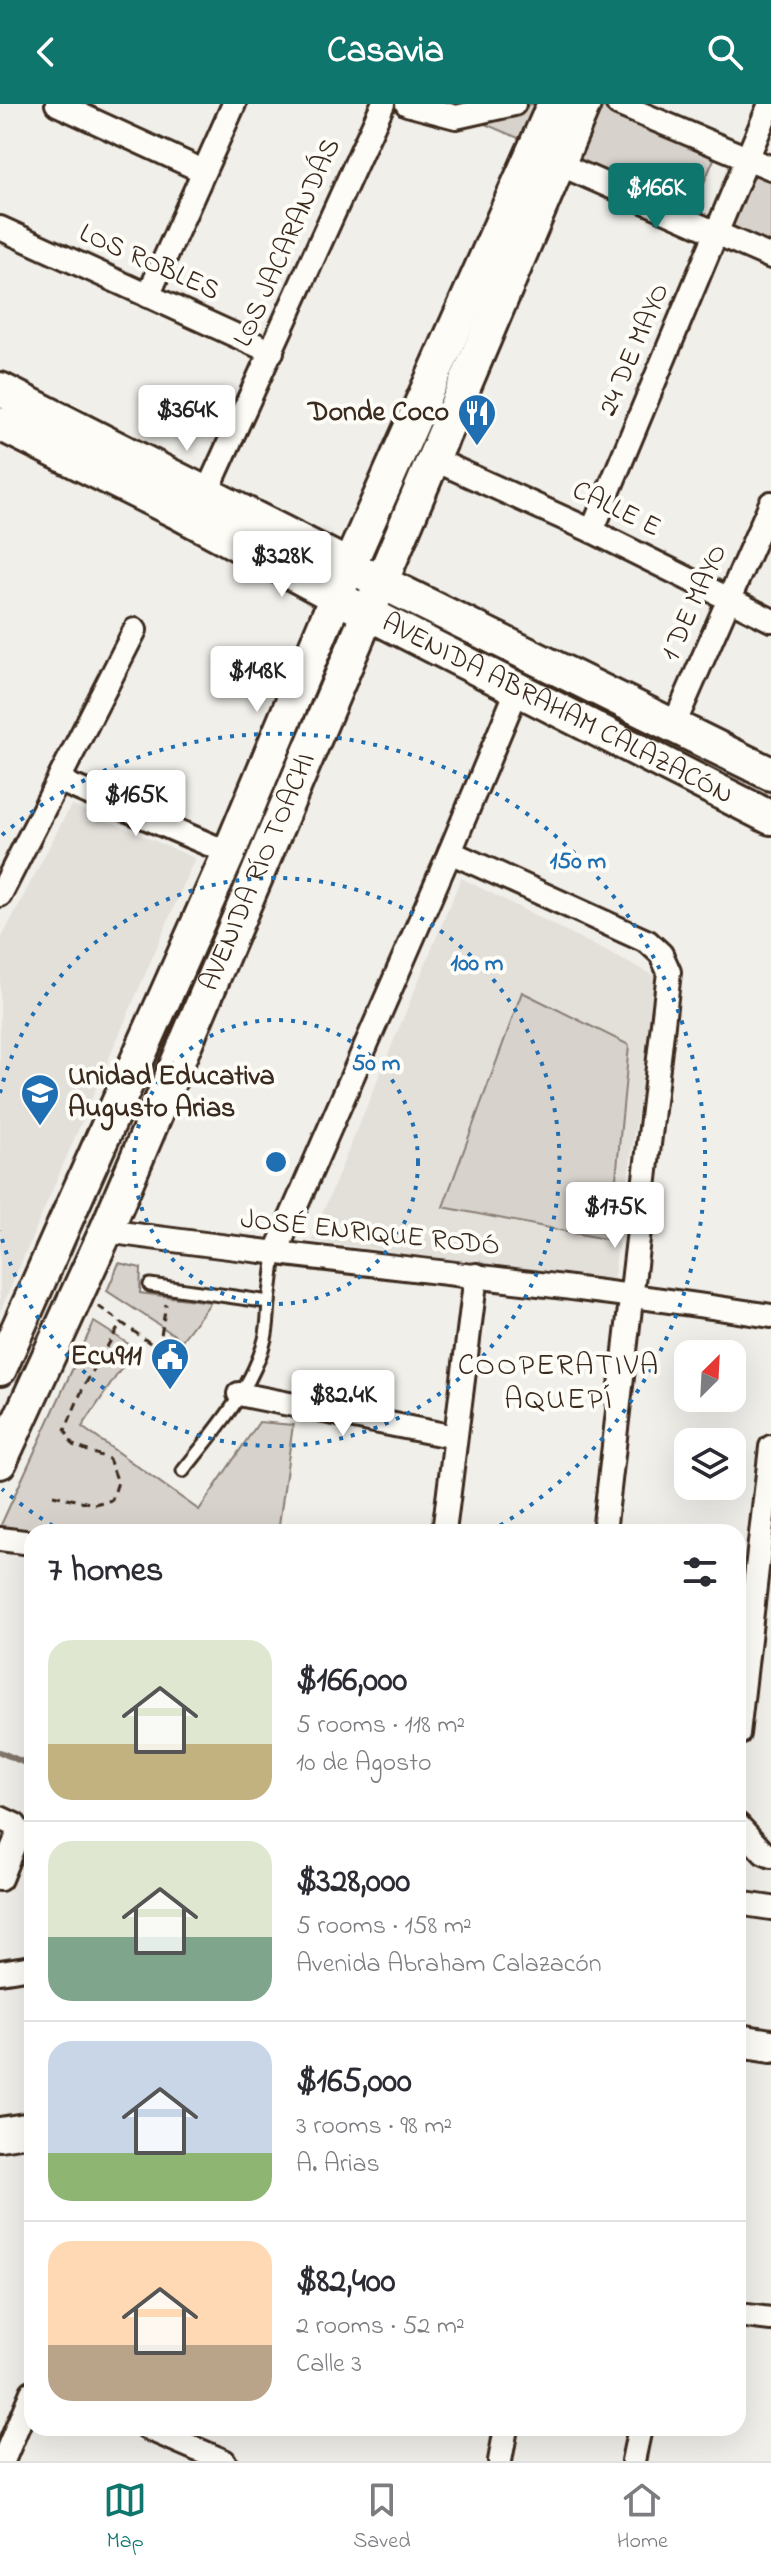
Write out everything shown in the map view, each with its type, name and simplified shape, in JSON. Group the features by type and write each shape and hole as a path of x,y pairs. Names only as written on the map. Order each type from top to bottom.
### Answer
{"main road":[{"name":"AVENIDA RÍO TOACHI","path":"0,1369 229,853 349,566 554,104"},
{"name":"AVENIDA RÍO TOACHI","path":"0,1462 106,1231 584,104"},
{"name":"AVENIDA ABRAHAM CALAZACÓN","path":"0,389 381,582 771,774"},
{"name":"AVENIDA ABRAHAM CALAZACÓN","path":"0,424 771,818"},
{"path":"746,2042 771,2046"},
{"path":"0,2134 24,2130"}],"street":[{"path":"57,104 203,171"},
{"path":"148,296 234,104"},
{"name":"LOS JACARANDÁS","path":"206,494 383,104"},
{"path":"407,104 456,117 514,104"},
{"path":"618,104 771,168"},
{"name":"24 DE MAYO","path":"592,531 770,104"},
{"path":"559,164 771,257"},
{"name":"LOS ROBLES","path":"0,228 272,352"},
{"name":"CALLE E","path":"433,459 592,531 771,620"},
{"name":"1 DE MAYO","path":"673,727 771,503"},
{"path":"0,895 135,630"},
{"path":"275,1254 518,688"},
{"path":"60,781 229,853"},
{"path":"450,852 648,942 661,954 669,972 605,1524"},
{"name":"JOSÉ ENRIQUE RODÓ","path":"106,1231 275,1254 633,1294 771,1316"},
{"path":"445,1524 476,1275"},
{"path":"239,1394 455,1437"},
{"path":"746,1664 771,1447"},
{"path":"0,1539 24,1542"},
{"path":"0,1818 15,1825 19,1832 0,1879"},
{"path":"746,1834 764,1853 771,1856"},
{"path":"746,1904 771,1908"},
{"path":"0,1972 24,1968"},
{"path":"746,2316 771,2319"},
{"path":"3,2461 24,2411"},
{"path":"166,2436 224,2461"},
{"path":"500,2461 505,2436"},
{"path":"633,2461 638,2436"}],"lane":[{"path":"183,1471 212,1434 255,1366 266,1338 275,1254"},
{"path":"150,1285 269,1302"}],"path":[{"path":"159,1349 168,1296"},
{"path":"98,1306 167,1355"},
{"path":"53,1495 94,1504 112,1500 118,1482 109,1459 73,1445 65,1430 83,1388 121,1323"}],"shaded area":[{"path":"531,104 546,104 528,142 473,119 516,110"},
{"path":"596,104 717,152 691,213 573,160"},
{"path":"752,165 771,173 771,250 725,230"},
{"path":"401,607 771,791 771,803 396,615"},
{"name":"Unidad Educativa Augusto Arias","path":"71,805 195,858 0,1312 0,941"},
{"path":"461,878 657,977 613,1281 311,1241"},
{"path":"522,992 629,1045 610,1240 443,1207"},
{"path":"119,1263 141,1268 140,1293 211,1302 182,1340 107,1291"},
{"path":"94,1322 135,1348 82,1427 199,1510 259,1422 293,1425 279,1524 24,1524 24,1534 0,1538 0,1527"}],"waterway":[{"path":"0,1752 24,1762"}],"place":[{"name":"Donde Coco","path":"477,447"},
{"name":"Unidad Educativa Augusto Arias","path":"40,1127"},
{"name":"Ecu911","path":"170,1391"}],"district":[{"name":"COOPERATIVA AQUEPÍ","path":"559,1384"}]}
